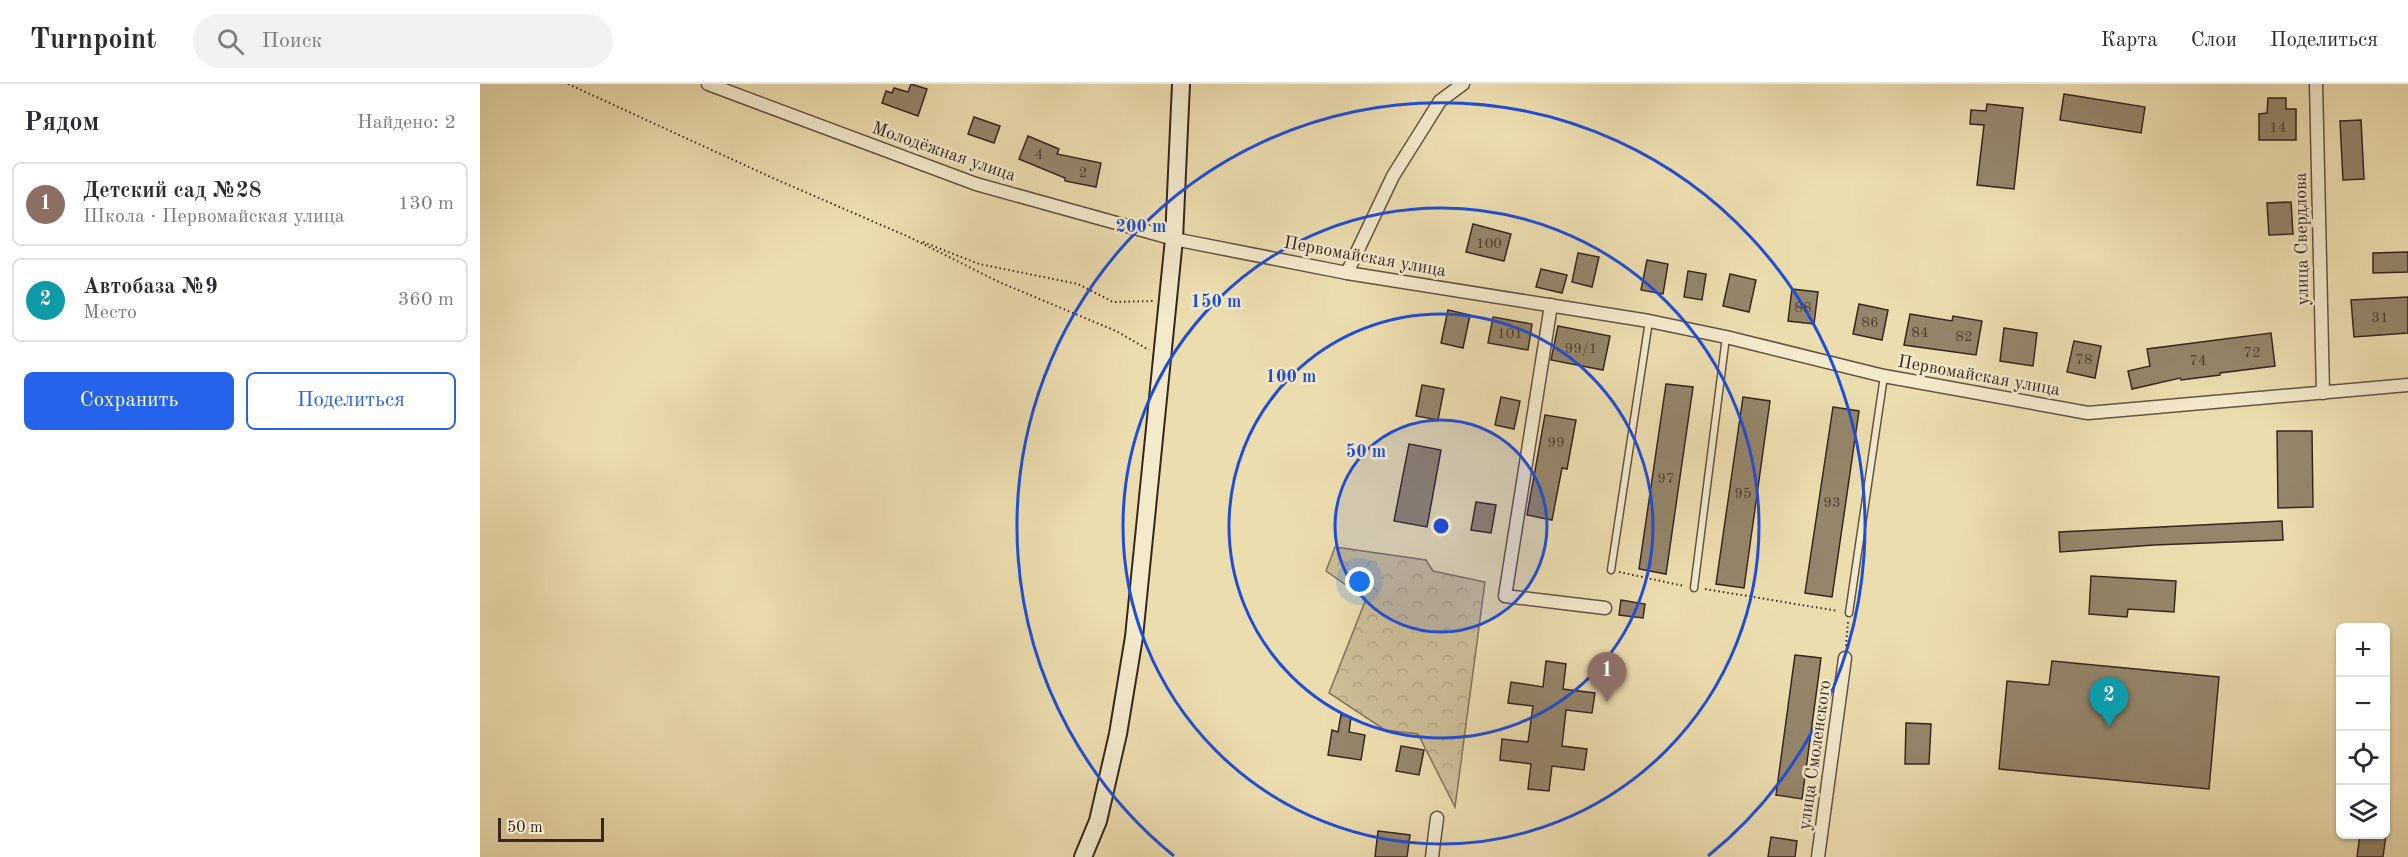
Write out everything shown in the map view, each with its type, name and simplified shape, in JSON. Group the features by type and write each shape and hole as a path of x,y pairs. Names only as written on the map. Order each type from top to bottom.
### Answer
{"main road":[{"path":"1083,857 1098,821 1113,756 1134,637 1174,239 1181,84"}],"street":[{"name":"Молодёжная улица","path":"708,84 976,184 1174,239"},
{"path":"1347,273 1393,176 1440,101 1463,84"},
{"name":"улица Свердлова","path":"2316,84 2322,393"},
{"name":"Первомайская улица","path":"1174,239 1347,273 1649,321 1884,376 2088,413 2408,385"},
{"path":"1551,305 1505,596 1605,608"},
{"name":"улица Смоленского","path":"1818,857 1845,658"},
{"path":"1432,857 1437,819"}],"lane":[{"path":"1611,570 1649,321"},
{"path":"1694,588 1726,338"},
{"path":"1849,613 1884,376"}],"path":[{"path":"568,84 775,179 909,237 979,264 1078,284 1113,302 1168,300"},
{"path":"909,237 999,282 1116,331 1162,358"},
{"path":"1611,570 1694,588 1849,613 1845,658"}],"green space":[{"path":"1335,547 1426,560 1433,571 1485,582 1455,807 1418,734 1385,730 1329,693 1366,599 1326,571"}],"building":[{"path":"911,84 927,89 918,116 882,103 886,91 892,93 894,88 908,92"},
{"path":"2064,94 2145,107 2141,133 2060,120"},
{"path":"2268,98 2286,98 2286,109 2296,109 2296,140 2259,140 2259,114 2267,113"},
{"path":"1987,104 2023,108 2014,189 1977,185 1984,125 1970,124 1971,110 1986,111"},
{"path":"974,117 1000,126 994,143 968,134"},
{"path":"2361,120 2364,179 2343,180 2340,121"},
{"path":"1028,136 1059,149 1057,154 1101,163 1096,187 1065,181 1065,178 1019,159"},
{"path":"2291,202 2293,234 2269,235 2267,203"},
{"path":"1473,224 1511,234 1504,261 1466,252"},
{"path":"2408,252 2408,272 2373,273 2373,253"},
{"path":"1578,253 1599,257 1592,287 1572,282"},
{"path":"1647,260 1668,264 1663,294 1641,290"},
{"path":"1541,269 1567,275 1562,293 1536,287"},
{"path":"1688,271 1706,274 1702,300 1684,297"},
{"path":"1730,274 1756,280 1749,312 1723,306"},
{"path":"1792,289 1818,292 1814,324 1788,321"},
{"path":"2408,297 2408,333 2354,337 2351,300"},
{"path":"1859,304 1888,310 1882,340 1853,334"},
{"path":"1448,310 1470,315 1463,348 1441,343"},
{"path":"1910,314 1952,321 1953,316 1982,321 1976,355 1904,345"},
{"path":"1493,317 1532,324 1528,350 1488,343"},
{"path":"1558,326 1610,336 1603,370 1551,360"},
{"path":"2004,328 2037,333 2033,366 2000,361"},
{"path":"2271,333 2275,366 2181,380 2180,378 2132,389 2128,371 2150,366 2147,349"},
{"path":"2074,341 2101,346 2095,378 2067,372"},
{"path":"1666,384 1693,387 1666,574 1639,569"},
{"path":"1422,385 1444,389 1438,420 1416,416"},
{"path":"1501,397 1520,401 1514,429 1495,425"},
{"path":"1743,397 1770,401 1744,588 1716,584"},
{"path":"1833,407 1859,411 1832,597 1805,593"},
{"path":"1545,415 1576,420 1567,469 1562,468 1552,520 1527,515"},
{"path":"2277,431 2312,431 2313,507 2278,508"},
{"path":"1409,444 1441,450 1427,527 1394,521"},
{"path":"1476,502 1496,505 1491,533 1471,530"},
{"path":"2282,521 2283,540 2154,545 2060,552 2059,532"},
{"path":"2091,576 2176,581 2174,612 2128,609 2127,617 2089,614"},
{"path":"1621,600 1645,604 1643,618 1619,615"},
{"path":"1795,655 1821,658 1802,799 1776,795"},
{"path":"1546,661 1566,664 1563,689 1595,693 1592,713 1566,710 1562,746 1587,749 1584,770 1552,766 1549,791 1528,789 1531,764 1500,760 1502,739 1528,742 1533,706 1508,703 1511,682 1543,687"},
{"path":"2052,661 2219,677 2209,789 1999,769 2007,681 2049,685"},
{"path":"1341,715 1351,717 1349,732 1365,735 1361,760 1328,755 1332,730 1338,732"},
{"path":"1906,723 1931,724 1929,764 1905,764"},
{"path":"1401,746 1424,750 1419,775 1396,771"},
{"path":"1378,831 1410,835 1407,857 1375,857"},
{"path":"1771,837 1797,841 1795,857 1768,857"},
{"path":"2359,839 2385,839 2383,857 2357,857"}],"place":[{"name":"Детский сад №28","path":"1607,702"},
{"name":"Автобаза №9","path":"2109,727"}]}
